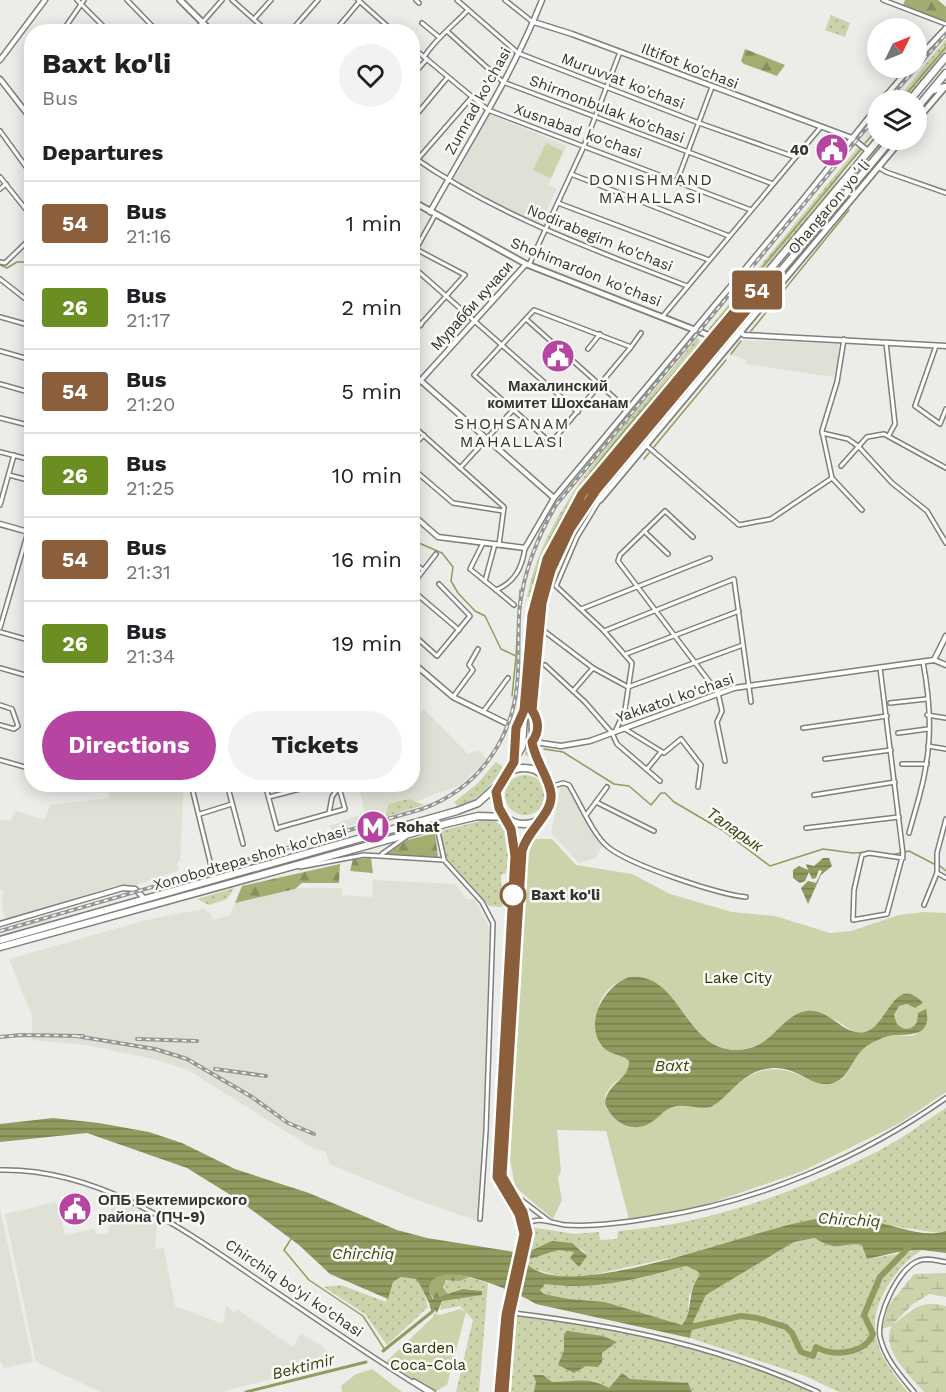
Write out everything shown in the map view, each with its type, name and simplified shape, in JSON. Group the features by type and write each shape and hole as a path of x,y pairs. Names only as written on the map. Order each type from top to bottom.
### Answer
{"highway":[{"path":"918,90 946,57"},
{"path":"927,96 946,73"},
{"path":"932,90 946,86"},
{"name":"Ohangaron yoʻli","path":"543,777 532,742 538,627 546,586 562,544 586,504 883,150"},
{"name":"Ohangaron yoʻli","path":"504,777 522,747 532,615 549,554 582,494 868,151"},
{"path":"790,259 792,270"},
{"path":"755,287 761,293"},
{"name":"Shohimardon ko'chasi","path":"712,338 721,341"},
{"path":"666,393 673,399"},
{"path":"502,1392 512,1295 525,1245 527,1225 502,1176 522,851 526,838 550,804 550,788 543,777 526,768 514,770 504,777 499,784 496,800 513,838 515,862 497,1177 519,1214 525,1245"},
{"name":"Xonobodtepa shoh ko'chasi","path":"0,947 287,864 474,805 499,784"},
{"path":"490,815 505,825 513,838"},
{"name":"Xonobodtepa shoh ko'chasi","path":"0,940 214,880 478,816 505,817"},
{"path":"505,817 522,824 538,820"}],"main road":[{"path":"180,0 202,22"},
{"path":"927,108 946,86"},
{"name":"Ohangaron yoʻli","path":"600,500 892,150"},
{"name":"Shohimardon ko'chasi","path":"420,206 528,264 663,316 712,338"},
{"path":"586,504 600,500"}],"street":[{"path":"27,24 45,0"},
{"path":"76,0 82,2 101,24"},
{"path":"127,0 150,24"},
{"path":"202,22 222,0"},
{"path":"232,0 259,24"},
{"path":"254,19 271,0"},
{"path":"297,24 318,0"},
{"path":"340,24 359,0 385,24"},
{"name":"Muruvvat ko'chasi","path":"457,0 518,53 795,158"},
{"name":"Iltifot ko'chasi","path":"505,0 531,23 534,22 620,52 852,138 868,151"},
{"name":"Zumrad ko'chasi","path":"432,214 534,22 542,0"},
{"path":"883,0 946,26 927,48"},
{"path":"67,24 82,2"},
{"path":"420,65 439,37 448,32 468,10"},
{"path":"422,23 439,37"},
{"path":"1,59 24,28"},
{"name":"Shirmonbulak ko'chasi","path":"448,32 503,82 773,184"},
{"path":"528,264 546,232 584,146 620,52"},
{"name":"Xusnabad ko'chasi","path":"420,54 471,99 488,110 751,210"},
{"path":"420,110 447,78"},
{"path":"891,90 901,78"},
{"path":"0,80 24,110"},
{"path":"676,181 712,87"},
{"path":"420,157 471,99"},
{"path":"496,590 515,578 523,560 525,548 554,498 867,120"},
{"path":"663,316 820,128"},
{"path":"0,131 24,164"},
{"name":"Nodirabegim ko'chasi","path":"420,160 448,181 546,232 687,286"},
{"path":"878,167 886,172 946,193"},
{"path":"571,174 729,236"},
{"path":"0,177 24,207"},
{"path":"0,189 6,184"},
{"path":"558,203 709,261"},
{"path":"420,237 432,214"},
{"path":"0,262 5,264 24,245"},
{"path":"420,251 465,275 421,325"},
{"name":"Мурабби кучаси","path":"421,381 528,264"},
{"path":"420,274 578,412"},
{"path":"0,279 24,298"},
{"path":"632,348 535,310 474,375 551,443 632,348 641,333"},
{"path":"0,317 24,324"},
{"path":"526,319 628,410"},
{"path":"740,332 946,346"},
{"path":"588,349 600,334"},
{"path":"844,339 837,382 822,423 822,433 832,478 862,510"},
{"path":"886,341 895,424 889,435"},
{"path":"936,346 915,406 940,424 946,409"},
{"path":"0,351 24,358"},
{"path":"421,381 554,498"},
{"path":"0,384 24,391"},
{"path":"460,468 513,410"},
{"path":"0,418 24,424"},
{"path":"420,432 503,506 497,545 484,581"},
{"path":"822,433 848,440 859,447 892,483 927,511 946,543"},
{"path":"420,439 424,435"},
{"path":"841,466 867,437 889,435 946,468"},
{"path":"646,445 739,525 771,519 832,478"},
{"path":"0,452 24,458"},
{"path":"0,505 2,488 9,475 14,455"},
{"path":"9,475 24,479"},
{"path":"420,475 453,502 503,511"},
{"path":"556,586 577,537 600,500"},
{"path":"693,537 665,511 620,555 618,561 718,693 722,711 717,722 725,761"},
{"path":"420,521 438,537 525,548"},
{"path":"0,524 24,530"},
{"path":"644,531 668,554"},
{"path":"483,543 470,569 514,605"},
{"path":"24,552 0,630 24,638"},
{"path":"420,574 436,554"},
{"path":"581,609 710,558"},
{"path":"604,631 658,612 734,579 751,702"},
{"path":"420,641 436,656 470,616 439,584"},
{"path":"546,586 556,586 604,631 632,663 625,710 614,733"},
{"path":"420,597 459,630"},
{"path":"626,654 739,611"},
{"path":"538,627 548,631 593,668 628,687 743,645"},
{"path":"946,636 934,660 946,665"},
{"path":"453,696 473,670 469,665 478,650"},
{"name":"Yakkatol ko'chasi","path":"532,742 566,746 614,733 718,693 749,686 934,660"},
{"path":"909,833 927,765 927,699 923,662"},
{"path":"545,664 614,733 617,744 660,781"},
{"path":"0,668 24,675"},
{"path":"572,692 593,668"},
{"path":"880,668 903,856 887,914 853,920 854,890 862,855 868,853 903,856"},
{"path":"420,669 453,696 482,713 516,728"},
{"path":"482,713 508,678"},
{"path":"890,703 927,699"},
{"path":"0,705 12,709 18,726 14,729 0,725"},
{"path":"514,762 516,728 524,710"},
{"path":"927,715 946,718"},
{"path":"802,728 887,716"},
{"path":"624,729 665,753 681,739 701,765 698,787"},
{"path":"898,733 927,729"},
{"path":"928,746 946,748"},
{"path":"825,759 891,750"},
{"path":"647,770 661,752"},
{"path":"0,760 24,767"},
{"path":"902,764 927,765"},
{"path":"814,795 895,782"},
{"path":"550,788 563,783 568,785 606,846 625,858 720,892 746,897"},
{"path":"586,814 607,787"},
{"path":"193,792 214,880"},
{"path":"228,792 243,844"},
{"path":"267,792 277,829 345,809 340,792"},
{"path":"269,798 290,792"},
{"path":"329,813 335,792"},
{"path":"596,802 654,831"},
{"path":"200,814 232,804"},
{"path":"806,828 898,817"},
{"path":"924,905 937,873 937,853 946,819"},
{"path":"437,826 444,860 482,902 493,920 488,1095 480,1219"},
{"path":"380,855 412,832"},
{"path":"287,864 306,867 353,857 380,855 444,860"},
{"path":"937,873 946,878"},
{"path":"0,924 123,888 135,889 146,899"},
{"path":"527,1225 535,1220 570,1225 646,1219 733,1201 779,1185 869,1145 946,1098"},
{"name":"Chirchiq bo'yi ko'chasi","path":"0,1170 32,1171 65,1178 130,1200 196,1236 384,1364 430,1392"},
{"path":"513,1194 550,1222"},
{"path":"914,1392 890,1363 880,1336 880,1318 907,1268 922,1259 946,1262"},
{"path":"513,1313 602,1324 654,1336 778,1373 818,1392"}],"shaded area":[{"path":"489,114 567,146 548,185 557,189 538,227 452,182"},
{"path":"744,340 839,344 838,368 833,377 746,364 747,360 731,355"},
{"path":"424,709 468,754 478,750 487,759 460,785 332,833 330,826 365,813 360,792 420,792 420,713"},
{"path":"561,785 568,786 603,843 596,858 579,863 551,833"},
{"path":"109,792 184,792 180,861 177,863 179,870 136,885 112,886 114,886 6,920 2,907 3,890 0,890 0,820 11,821 15,810 44,820 50,805 109,798"},
{"path":"373,880 456,884 466,899 474,899 489,926 484,1131 477,1221 409,1197 330,1164 325,1151 314,1149 188,1070 153,1059 85,1045 32,1040 32,1016 9,959 142,921 181,913 204,909 211,914 213,920 230,915 235,903 297,888 342,888 342,895 372,897"},
{"path":"50,915 51,920 0,934 0,929"},
{"path":"107,1195 153,1218 157,1225 155,1249 164,1248 175,1306 223,1324 226,1305 234,1313 237,1309 293,1347 301,1333 322,1346 331,1356 328,1364 222,1392 101,1392 36,1362 5,1214 56,1202 65,1235 94,1229 97,1234 108,1234 112,1205 104,1202"},
{"path":"0,1209 33,1362 4,1368 0,1360"}],"green space":[{"path":"905,0 938,0 946,7 946,21 903,5"},
{"path":"831,15 850,23 845,37 825,30"},
{"path":"946,39 946,53 927,75 927,63"},
{"path":"745,49 785,65 777,76 744,64 741,61"},
{"path":"915,78 924,78 914,90 905,90"},
{"path":"546,143 563,151 551,178 533,170"},
{"path":"859,146 863,149 846,167 824,201 757,281 711,331 708,329"},
{"path":"874,150 877,150 761,288"},
{"path":"888,150 891,150 794,264 794,261"},
{"path":"697,337 701,344 578,495 548,550 532,598 527,597 537,560 573,492"},
{"path":"722,345 724,348 599,498 595,498"},
{"path":"665,401 584,502 600,480"},
{"path":"584,502 551,564 540,605 534,646 528,735 530,756 525,756 533,632 539,597 550,565 564,535"},
{"path":"496,762 504,768 495,780 479,796 459,807 454,802 477,784"},
{"path":"525,775 533,776 539,781 544,787 544,803 539,809 533,814 525,815 517,814 511,809 506,803 505,795 506,787 511,781 517,776"},
{"path":"409,799 424,805 385,817 389,804"},
{"path":"484,820 500,825 507,839 506,873 501,875 502,907 489,906 444,855 441,831"},
{"path":"435,833 438,857 387,854 407,840"},
{"name":"Lake City","path":"532,839 552,839 576,865 632,874 670,894 732,912 775,916 830,933 851,931 899,915 924,912 946,913 946,1092 900,1123 803,1171 702,1206 629,1219 606,1131 557,1130 561,1171 558,1178 562,1200 553,1219 515,1187 510,1159 528,848","holes":["629,977 648,979 663,988 700,1033 714,1044 732,1050 762,1043 799,1014 832,1019 856,1032 866,1032 880,1021 898,997 906,994 914,995 923,1003 915,1007 907,1004 899,1006 894,1015 897,1024 905,1029 910,1028 917,1022 918,1013 926,1025 915,1035 889,1036 866,1046 857,1055 844,1077 834,1083 817,1083 792,1072 771,1069 744,1079 711,1107 687,1105 673,1107 646,1123 632,1127 615,1119 609,1113 606,1105 607,1093 626,1072 629,1061 619,1054 607,1051 599,1028 599,1008 601,999 616,983"]},
{"path":"371,858 373,873 350,871 353,859"},
{"path":"340,864 339,883 302,883 295,889 235,903 242,886"},
{"path":"234,888 227,899 209,905 197,899"},
{"path":"946,1108 946,1231 939,1233 854,1220 784,1227 703,1251 591,1275 564,1277 532,1269 527,1264 527,1260 558,1250 586,1253 572,1245 558,1243 530,1251 531,1227 574,1234 599,1232 600,1240 617,1239 618,1231 686,1222 719,1214 786,1192 849,1165 889,1145"},
{"path":"816,1238 835,1246 863,1245 867,1259 922,1250 894,1276 880,1302 876,1316 875,1330 882,1354 908,1392 839,1392 805,1376 690,1338 694,1320 706,1295 794,1242"},
{"path":"686,1266 697,1271 700,1276 689,1296 688,1318 682,1325 605,1302 569,1299 544,1294 540,1290 545,1284 600,1285"},
{"path":"946,1273 946,1297 929,1294 913,1304 893,1324 922,1305 946,1306 946,1392 924,1392 904,1370 893,1352 889,1334 892,1326 882,1329 888,1306 914,1274"},
{"path":"451,1274 469,1277 460,1281 446,1280 443,1287 449,1295 434,1299 429,1292 433,1280 438,1276"},
{"path":"401,1277 416,1279 422,1286 428,1307 387,1345 365,1314 324,1287 341,1285 386,1302 393,1282"},
{"path":"469,1277 488,1283 479,1392 456,1392 473,1320 460,1306 440,1310 442,1301 482,1291 468,1289 449,1295 443,1285 448,1279 460,1281"},
{"name":"Garden Coca-Cola","path":"460,1309 466,1312 447,1385 435,1392 386,1362 433,1317 434,1313 440,1315"},
{"path":"511,1316 589,1326 665,1342 739,1364 812,1392 506,1392"},
{"path":"372,1369 402,1392 342,1392 341,1386 356,1374"}],"water":[{"path":"823,858 829,858 832,866 821,875 808,904 801,888 808,881 816,883 822,871 819,870 816,878 812,879 809,872 805,881 800,883 793,878 793,870 799,866 808,870 806,864 814,866"},
{"name":"Baхt","path":"629,977 648,979 662,987 697,1031 711,1043 728,1049 750,1048 758,1045 788,1020 802,1012 820,1012 849,1030 865,1032 873,1028 898,997 905,994 913,995 923,1003 915,1008 907,1004 899,1006 894,1015 897,1024 905,1029 910,1028 917,1022 918,1013 926,1009 927,1024 915,1033 890,1036 870,1044 859,1054 847,1073 836,1082 821,1084 790,1070 770,1068 751,1074 711,1107 673,1107 643,1126 629,1127 612,1116 605,1103 610,1091 626,1073 629,1061 604,1048 595,1028 599,1007 604,997 611,989"},
{"name":"Chirchiq","path":"53,1118 149,1132 182,1143 235,1169 309,1193 397,1230 427,1238 514,1252 530,1251 552,1241 572,1243 587,1256 579,1267 570,1258 574,1252 558,1250 527,1260 527,1264 550,1275 583,1276 623,1270 668,1260 792,1224 825,1218 864,1220 928,1233 946,1231 946,1253 922,1250 903,1251 867,1259 862,1245 835,1246 815,1238 794,1242 706,1295 694,1320 690,1338 536,1304 495,1285 458,1275 443,1275 433,1280 429,1292 433,1299 463,1289 482,1291 482,1295 442,1301 437,1313 416,1279 401,1277 393,1282 388,1299 330,1274 299,1245 237,1199 187,1168 87,1133 0,1142 0,1124","holes":["686,1266 700,1275 693,1288 688,1314 682,1325 605,1302 569,1299 544,1294 540,1290 545,1284 599,1285"]},
{"path":"567,1331 603,1336 617,1342 602,1353 602,1362 598,1367 586,1366 574,1373 558,1365 564,1350 564,1334"},
{"path":"622,1373 630,1379 688,1383 692,1392 534,1392 536,1382 533,1375 543,1375 552,1382 580,1380 609,1388"}],"waterway":[{"path":"909,90 946,47"},
{"path":"710,330 861,149"},
{"path":"751,331 849,210"},
{"name":"Таларык","path":"0,265 7,268 17,262 24,262"},
{"path":"731,354 741,341"},
{"path":"533,583 546,548 562,516 582,485 628,426 701,342"},
{"path":"654,447 726,360"},
{"path":"644,459 649,453"},
{"name":"Таларык","path":"420,543 442,553 453,567 451,581 458,593 475,611 485,616 501,649 516,656 512,696"},
{"path":"516,655 520,590"},
{"name":"Таларык","path":"544,749 563,752 614,784 629,786 651,805 661,793 665,793 674,802 722,830 770,866 823,849 853,853 869,852"},
{"name":"Таларык","path":"891,855 909,851 934,864"},
{"name":"Таларык","path":"873,852 884,854"},
{"name":"Таларык","path":"940,866 946,871"},
{"path":"291,1239 284,1250 309,1280 363,1316 385,1350"},
{"path":"686,1328 741,1316 757,1318 786,1327 792,1333 801,1352 813,1356 816,1347 839,1353 856,1350 869,1341 873,1334 864,1315 880,1277 910,1246"},
{"name":"Bektimir","path":"383,1351 433,1311 431,1305"},
{"name":"Bektimir","path":"246,1392 366,1362"}],"railway":[{"path":"897,90 946,34"},
{"path":"0,931 422,809 459,790 487,761 499,745 507,726 517,686 522,591 533,553 556,505 867,127"},
{"path":"76,1036 155,1049 187,1059 252,1097 288,1123 314,1134"},
{"path":"0,1037 83,1036"},
{"path":"137,1039 197,1041"},
{"path":"215,1069 266,1076"}],"bus line":[{"name":"54","path":"499,1392 506,1315 524,1234 519,1214 497,1177 515,856 511,829 499,808 496,796 499,784 514,762 516,728 524,710 529,637 535,596 552,549 582,494 755,287 761,293 586,504 559,552 544,594 536,644 532,710 538,720 538,734 532,742 543,777 550,788 551,797 548,810 538,820 522,851 502,1176 523,1212 528,1233 510,1315 504,1392"}],"place":[{"name":"40","path":"832,150"},
{"name":"Махалинский комитет Шохcанам","path":"558,356"},
{"name":"Rohat","path":"373,827"},
{"name":"Baxt ko'li","path":"513,895"},
{"name":"ОПБ Бектемирского района (ПЧ-9)","path":"75,1209"}],"district":[{"name":"DONISHMAND MAHALLASI","path":"651,188"},
{"name":"SHOHSANAM MAHALLASI","path":"512,432"}]}
